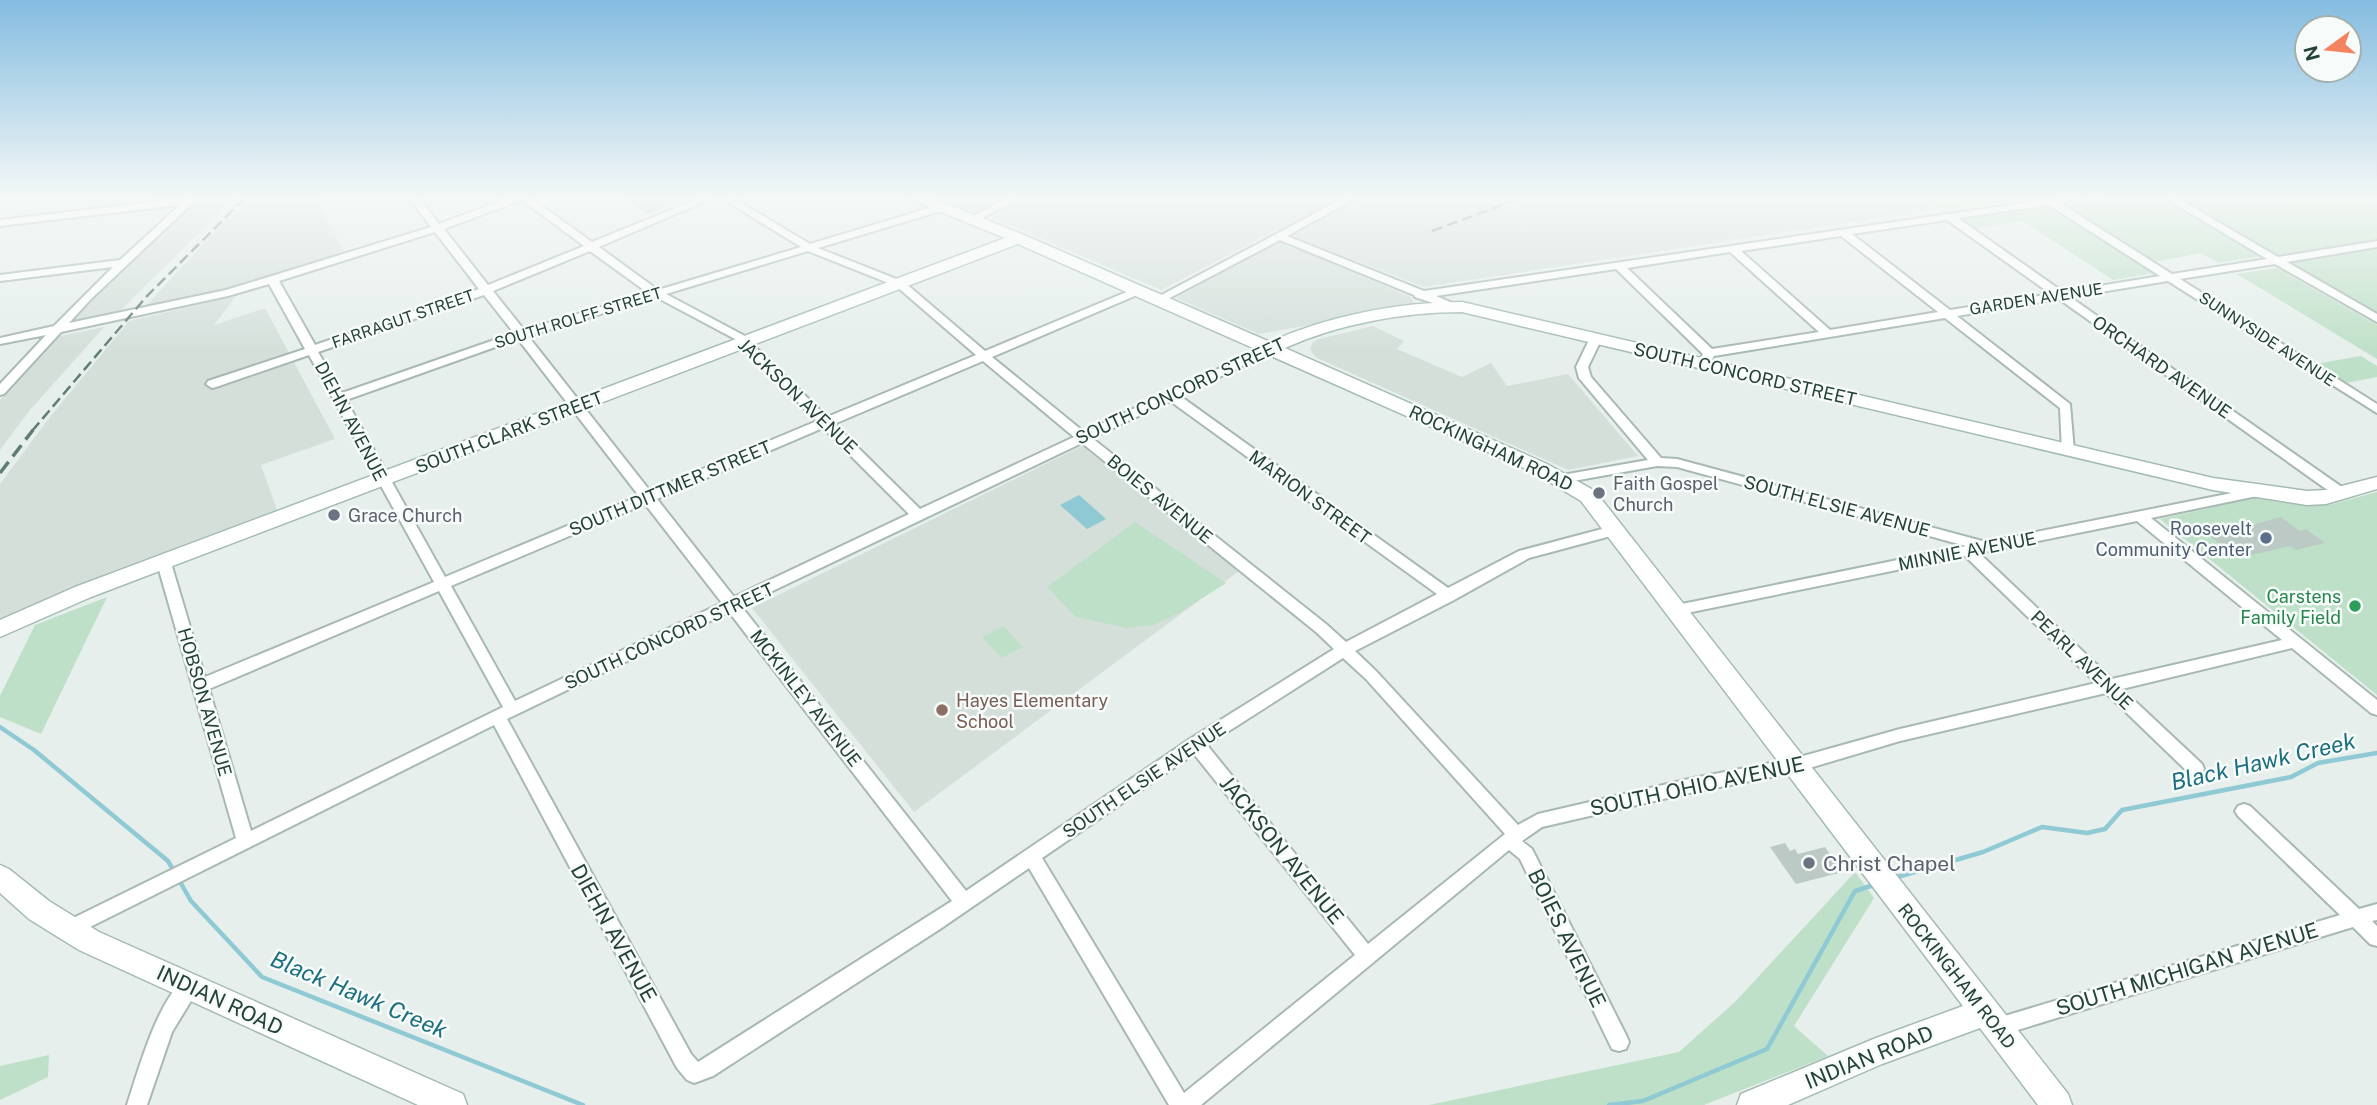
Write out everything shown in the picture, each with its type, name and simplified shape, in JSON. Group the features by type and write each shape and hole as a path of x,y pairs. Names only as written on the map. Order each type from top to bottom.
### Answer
{"street":[{"path":"0,391 54,332 137,250"},
{"path":"0,341 54,332 228,293 368,250"},
{"name":"MCKINLEY AVENUE","path":"454,250 964,902"},
{"name":"FARRAGUT STREET","path":"212,384 485,290 584,250"},
{"name":"JACKSON AVENUE","path":"598,250 658,294 745,343 920,517"},
{"name":"SOUTH ROLFF STREET","path":"339,398 520,335 796,250"},
{"name":"BOIES AVENUE","path":"816,250 900,284 1371,675 1526,854 1619,1041"},
{"name":"SOUTH CLARK STREET","path":"0,629 83,592 987,250"},
{"name":"ROCKINGHAM ROAD","path":"1048,250 1562,479 1588,496 1617,530 1895,898 2057,1105"},
{"path":"1160,299 1253,250"},
{"path":"1311,250 1451,306"},
{"path":"1419,295 1729,250"},
{"path":"1734,250 1828,334"},
{"path":"1865,250 2066,407 2068,451"},
{"name":"ORCHARD AVENUE","path":"1995,250 2341,493"},
{"name":"SUNNYSIDE AVENUE","path":"2128,250 2377,409"},
{"path":"2258,250 2377,319"},
{"name":"GARDEN AVENUE","path":"1706,359 1945,313 2342,250"},
{"path":"0,278 122,263"},
{"path":"1618,265 1706,359"},
{"name":"DIEHN AVENUE","path":"272,279 442,584 677,1049 694,1073"},
{"name":"SOUTH DITTMER STREET","path":"200,686 1140,290"},
{"name":"SOUTH CONCORD STREET","path":"68,930 505,713 735,606 1288,339 1315,331 1451,306 1472,308 1596,338 1706,359 2169,475 2257,492 2306,498 2341,493 2377,483"},
{"path":"1596,338 1582,367 1585,378 1657,462"},
{"path":"0,374 21,368"},
{"name":"MARION STREET","path":"1172,396 1449,596"},
{"name":"SOUTH ELSIE AVENUE","path":"1562,479 1657,462 1677,463 1987,548"},
{"name":"MINNIE AVENUE","path":"1677,610 2257,492"},
{"path":"2140,516 2377,709"},
{"name":"SOUTH ELSIE AVENUE","path":"694,1073 706,1069 964,902 1196,744 1344,650 1524,554 1617,530"},
{"name":"PEARL AVENUE","path":"1968,551 2196,769"},
{"name":"HOBSON AVENUE","path":"164,563 246,842"},
{"name":"SOUTH OHIO AVENUE","path":"1183,1105 1513,837 1538,821 1689,786 1796,765 1900,735 2296,642"},
{"name":"JACKSON AVENUE","path":"1196,744 1367,956"},
{"path":"2244,811 2377,938"},
{"path":"1031,855 1183,1105"},
{"name":"INDIAN ROAD","path":"0,877 68,930 452,1105"},
{"name":"SOUTH MICHIGAN AVENUE","path":"1992,1019 2377,912"},
{"path":"137,1105 166,1018 190,986"},
{"name":"INDIAN ROAD","path":"1752,1105 1876,1052 1992,1019"}],"shaded area":[{"path":"143,250 182,250 117,314 67,326"},
{"path":"198,250 344,250 345,252 221,290 145,307"},
{"path":"1067,250 1239,250 1161,290"},
{"path":"1261,250 1300,250 1411,297 1415,306 1259,334 1176,298"},
{"path":"1327,250 1671,250 1424,287"},
{"path":"236,296 214,325 265,308 335,439 261,465 277,510 94,578 0,618 0,484 50,417 129,321"},
{"path":"1373,326 1404,341 1397,349 1462,377 1491,363 1507,386 1568,374 1638,456 1568,470 1315,357 1310,349 1313,342 1319,339"},
{"path":"104,327 30,410 0,450 0,400 55,337"},
{"name":"Hayes Elementary School","path":"1082,446 1239,571 914,812 752,608"}],"green space":[{"path":"2067,250 2118,250 2155,273 2113,280"},
{"path":"2135,250 2250,250 2261,256 2219,263 2201,253 2155,262"},
{"path":"2267,250 2377,250 2377,314"},
{"path":"2277,268 2377,325 2377,359 2237,274"},
{"path":"2361,356 2377,366 2377,377 2346,383 2315,364"},
{"path":"2377,492 2377,695 2160,519 2262,496 2329,505"},
{"path":"1135,522 1226,583 1179,613 1153,625 1127,628 1076,617 1047,587"},
{"path":"107,597 41,734 0,717 0,696 35,625"},
{"path":"1004,626 1023,647 1002,658 982,637"},
{"path":"1855,872 1874,898 1794,1026 1828,1056 1704,1105 1429,1105 1679,1052 1736,1001"},
{"path":"49,1055 48,1077 0,1100 0,1066"}],"water":[{"path":"1079,495 1106,519 1087,529 1060,505"}],"building":[{"name":"Roosevelt Community Center","path":"2281,517 2300,531 2306,529 2325,543 2296,550 2290,546 2239,558 2207,534 2224,530 2227,532"},
{"name":"Christ Chapel","path":"1785,843 1790,851 1795,849 1798,854 1825,847 1843,872 1796,884 1770,847"}],"waterway":[{"name":"Black Hawk Creek","path":"0,727 34,750 168,861 175,873"},
{"name":"Black Hawk Creek","path":"1894,878 1983,852 2042,827 2087,833 2105,829 2122,810 2291,777 2318,763 2377,753"},
{"name":"Black Hawk Creek","path":"179,880 191,901 262,977 583,1105"},
{"name":"Black Hawk Creek","path":"1609,1105 1643,1101 1767,1049 1855,891 1874,885"}],"railway":[{"path":"32,431 147,296 193,250"},
{"path":"0,473 33,430"}],"place":[{"name":"Faith Gospel Church","path":"1599,493"},
{"name":"Grace Church","path":"334,515"},
{"name":"Roosevelt Community Center","path":"2266,538"},
{"name":"Carstens Family Field","path":"2355,606"},
{"name":"Hayes Elementary School","path":"942,710"},
{"name":"Christ Chapel","path":"1809,863"}]}
